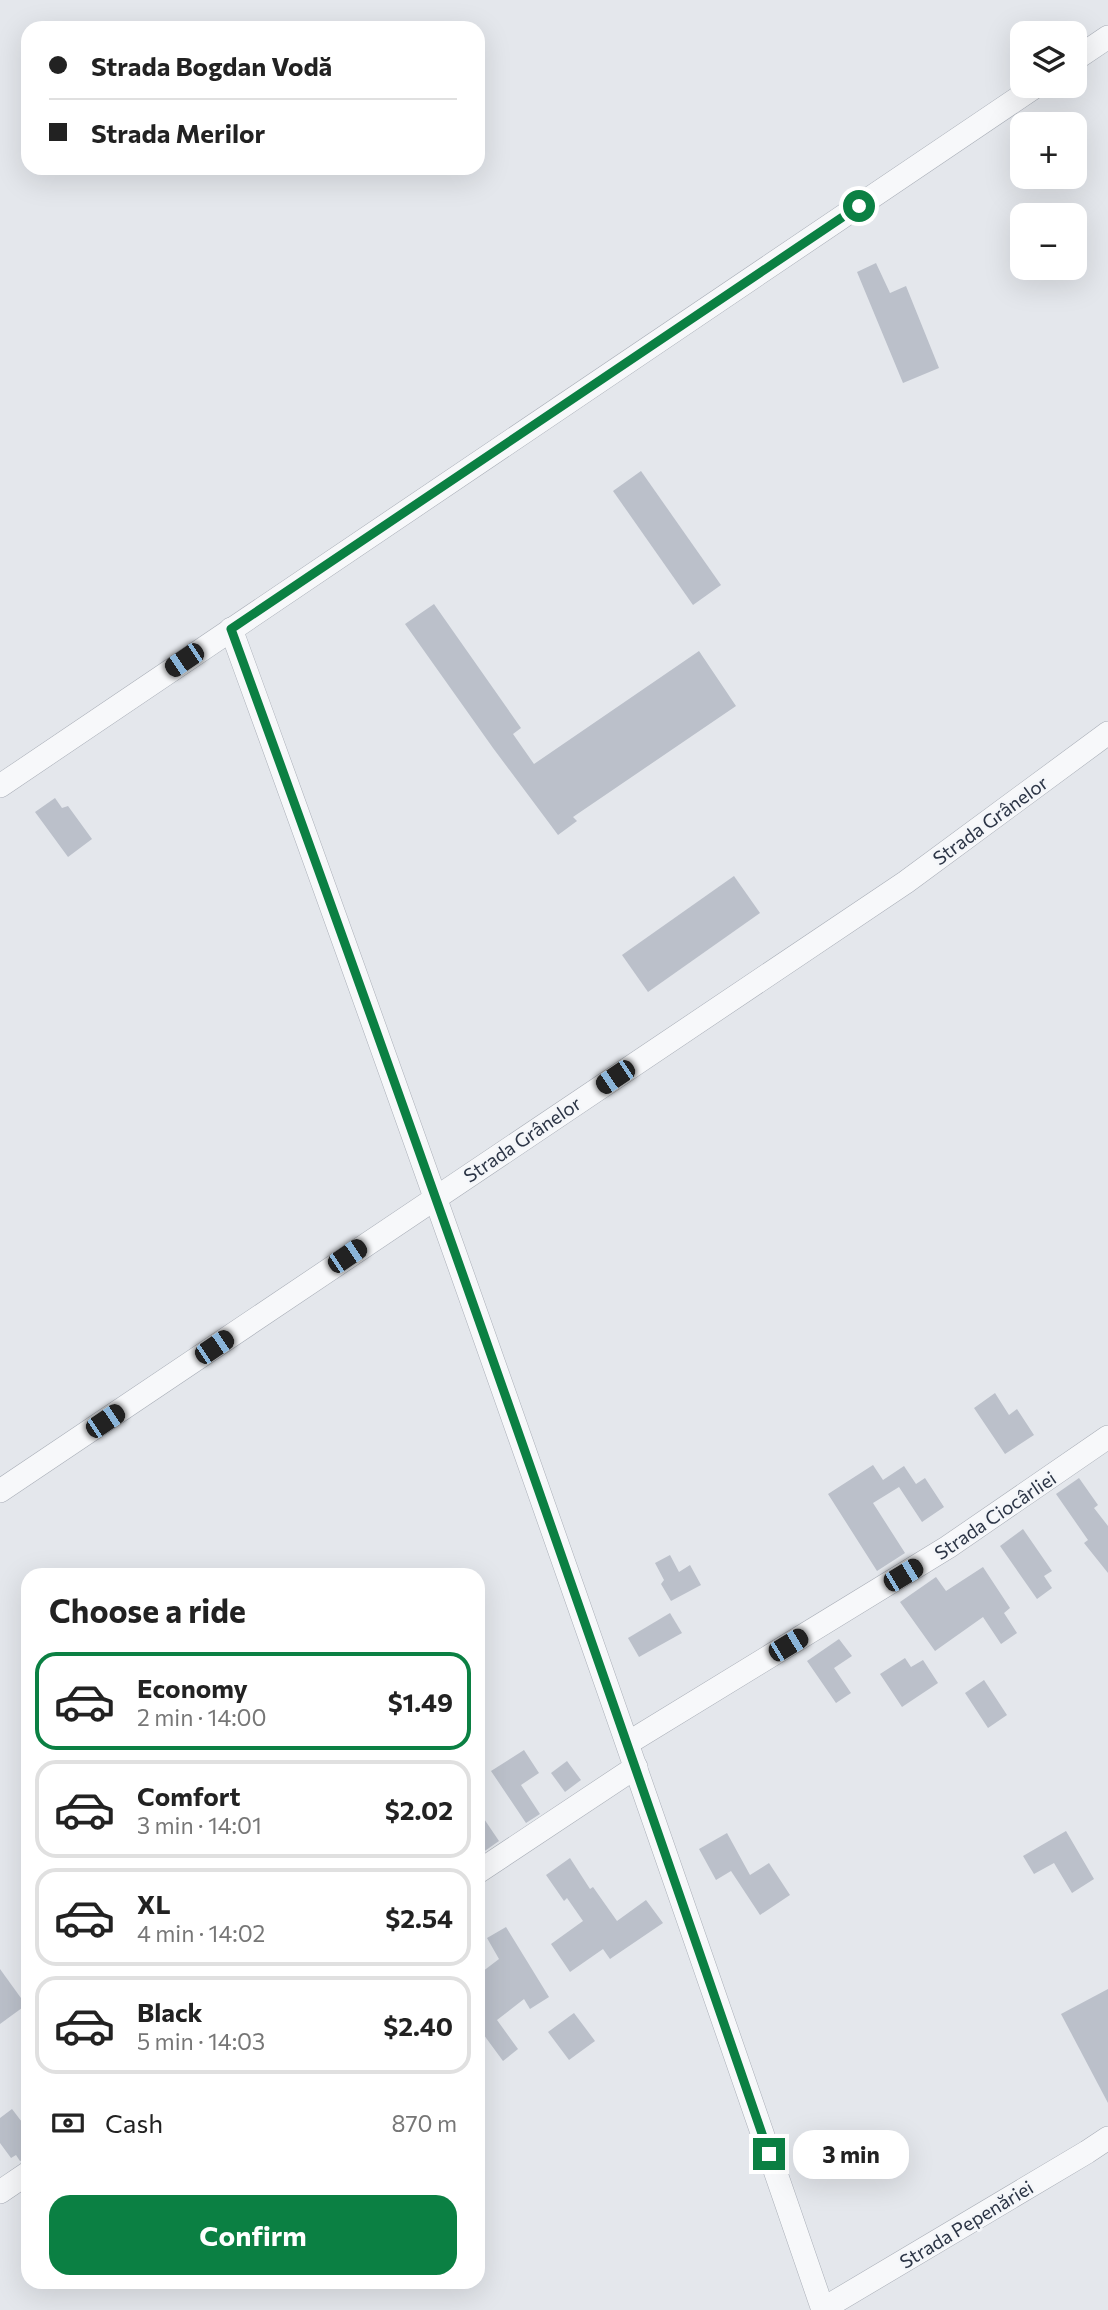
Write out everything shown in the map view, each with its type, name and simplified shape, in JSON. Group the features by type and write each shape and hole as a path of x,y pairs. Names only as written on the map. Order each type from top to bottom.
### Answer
{"street":[{"path":"1087,51 1108,37"},
{"path":"0,786 1018,98"},
{"path":"231,629 436,1196 823,2310"},
{"name":"Strada Grânelor","path":"0,1491 906,882 1108,733"},
{"name":"Strada Ciocârliei","path":"628,1743 948,1547 1108,1437"},
{"path":"485,1867 636,1767"},
{"name":"Strada Pepenăriei","path":"823,2310 1108,2138"},
{"path":"0,2192 21,2178"}],"building":[{"path":"876,263 890,293 906,286 939,368 903,383 857,272"},
{"path":"641,471 721,585 693,605 613,491"},
{"path":"434,604 521,728 513,734 534,764 699,651 736,706 573,817 577,821 558,835 405,624"},
{"path":"55,798 62,808 68,806 92,839 68,857 35,812"},
{"path":"734,876 760,913 648,992 622,955"},
{"path":"995,1393 1009,1415 1017,1409 1034,1435 1005,1454 974,1408"},
{"path":"873,1465 883,1480 904,1466 916,1484 925,1478 944,1507 922,1522 899,1487 873,1503 905,1553 877,1571 828,1494"},
{"path":"1079,1478 1098,1505 1094,1508 1108,1526 1108,1573 1084,1543 1088,1540 1056,1494"},
{"path":"1023,1529 1052,1571 1044,1576 1052,1588 1037,1599 1000,1546"},
{"path":"670,1555 679,1572 690,1565 701,1585 671,1601 661,1584 664,1580 655,1563"},
{"path":"983,1567 1010,1608 1004,1613 1017,1633 1001,1644 983,1617 935,1651 900,1602 936,1577 946,1591"},
{"path":"670,1613 682,1633 639,1657 628,1638"},
{"path":"839,1639 852,1656 834,1668 851,1693 836,1703 807,1661"},
{"path":"905,1658 911,1667 923,1660 938,1683 902,1707 880,1674"},
{"path":"984,1680 1007,1715 988,1728 965,1693"},
{"path":"524,1750 539,1773 521,1785 540,1814 526,1823 491,1771"},
{"path":"567,1761 581,1780 565,1792 551,1773"},
{"path":"485,1820 499,1841 485,1851"},
{"path":"1066,1831 1094,1879 1072,1893 1054,1863 1034,1874 1023,1856"},
{"path":"727,1833 750,1875 769,1863 790,1895 760,1915 731,1871 716,1880 699,1849"},
{"path":"570,1858 590,1889 593,1887 617,1921 646,1900 663,1923 610,1959 603,1949 570,1972 551,1944 583,1921 567,1898 564,1901 546,1875"},
{"path":"506,1927 549,1997 530,2009 524,1999 497,2020 518,2049 503,2061 485,2037 485,1970 499,1959 487,1938"},
{"path":"0,1969 21,1998 21,2009 0,2024"},
{"path":"1108,1989 1108,2103 1061,2014"},
{"path":"574,2013 595,2041 569,2060 548,2032"},
{"path":"12,2109 21,2121 21,2161 16,2155 11,2158 0,2143 0,2118"}],"route":[{"path":"769,2154 454,1248 231,629 859,206"}]}
